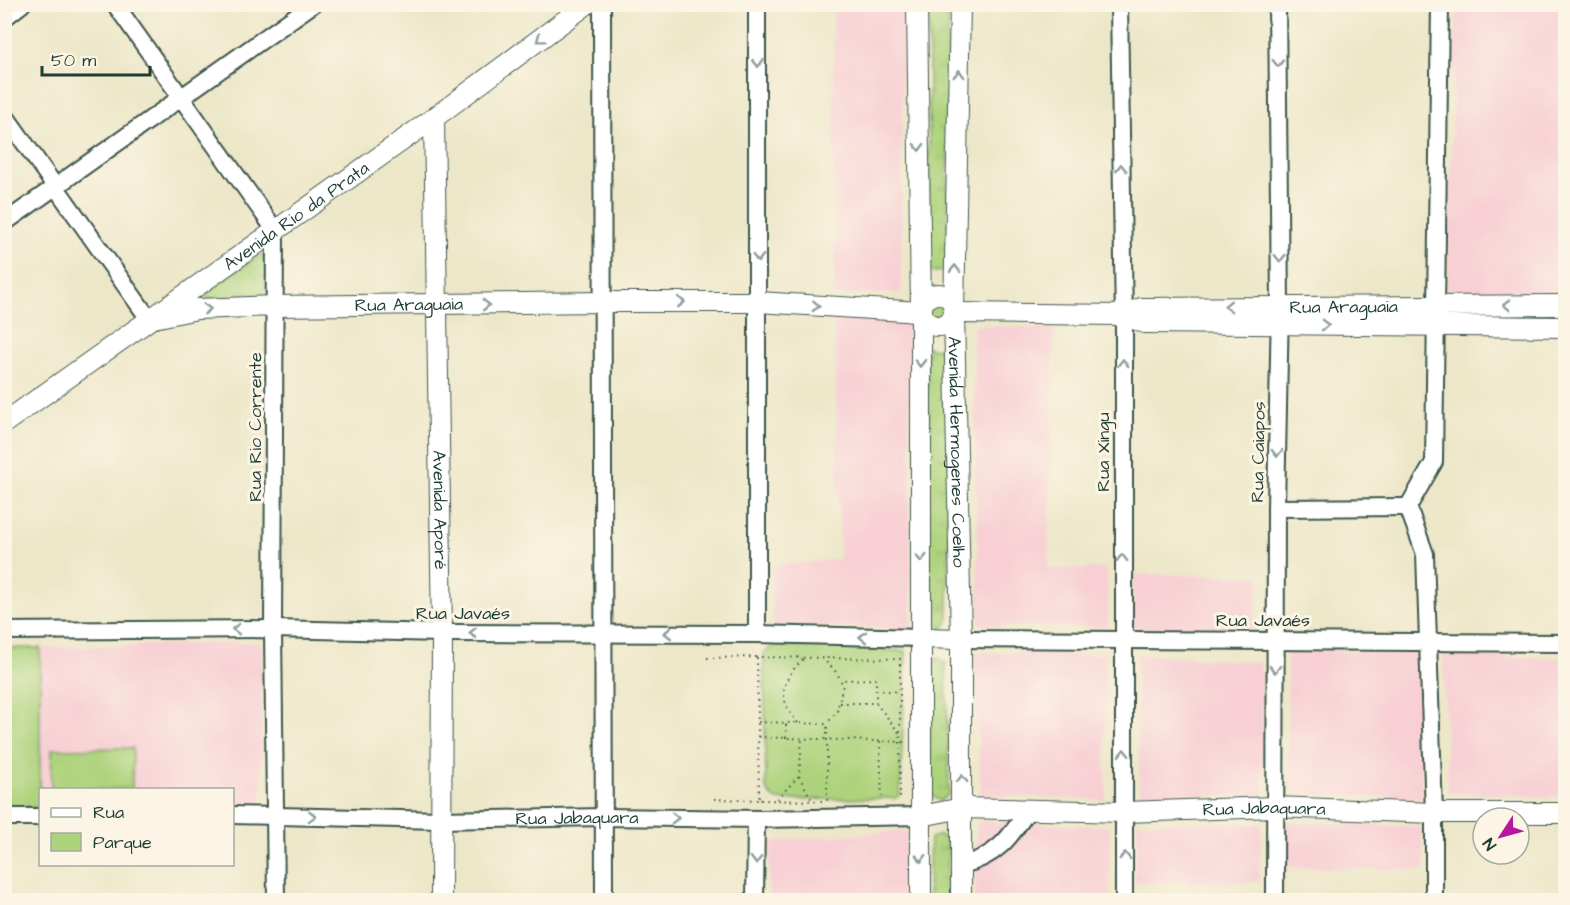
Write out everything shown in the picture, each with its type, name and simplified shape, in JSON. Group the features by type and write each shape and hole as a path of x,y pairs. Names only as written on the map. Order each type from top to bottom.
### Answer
{"main road":[{"name":"Avenida Rio da Prata","path":"4,423 434,118 587,4"},
{"name":"Avenida Hermogenes Coelho","path":"917,4 921,312 921,900"},
{"name":"Avenida Hermogenes Coelho","path":"960,4 954,313 961,639 962,900"},
{"name":"Avenida Aporé","path":"434,118 442,633 441,900"},
{"path":"921,312 925,300 930,296 940,294 952,302 954,313"},
{"name":"Rua Araguaia","path":"149,320 197,309 603,302 758,303 921,312"},
{"name":"Rua Araguaia","path":"1123,315 1141,308 1280,305 1436,314 1566,327"},
{"name":"Rua Araguaia","path":"954,313 1123,315 1145,323 1280,325 1566,305"},
{"path":"922,638 961,639"},
{"name":"Rua Jabaquara","path":"921,816 962,808 1125,812 1275,807 1434,813 1566,813"}],"street":[{"path":"4,18 22,4"},
{"path":"116,4 275,230"},
{"path":"4,223 183,99 314,4"},
{"path":"602,4 604,900"},
{"path":"757,634 758,4"},
{"name":"Rua Xingu","path":"1119,4 1123,315 1124,900"},
{"name":"Rua Caiapos","path":"1275,900 1276,508 1280,325 1277,4"},
{"path":"1434,900 1434,813 1425,554 1408,507 1434,462 1440,4"},
{"path":"4,114 149,320"},
{"name":"Rua Rio Corrente","path":"275,230 273,629 276,900"},
{"path":"1276,508 1408,507"},
{"name":"Rua Javaés","path":"4,631 273,629 922,638"},
{"name":"Rua Javaés","path":"961,639 1429,640 1566,643"},
{"path":"962,865 983,860 1011,835 1028,810"},
{"name":"Rua Jabaquara","path":"234,815 440,820 921,816"},
{"path":"4,817 39,816"},
{"path":"755,900 756,819"}],"path":[{"path":"757,657 759,800"},
{"path":"706,658 900,659 900,803 882,802 880,741"},
{"path":"798,723 786,710 782,694 793,669 804,658"},
{"path":"714,800 827,801 827,724 840,703 843,685 822,658"},
{"path":"840,680 876,679 876,704 900,735"},
{"path":"876,690 900,692"},
{"path":"840,703 876,704"},
{"path":"758,722 827,724"},
{"path":"786,723 786,738"},
{"path":"758,738 900,742"},
{"path":"802,739 799,776 812,801"},
{"path":"775,800 799,776"}],"shaded area":[{"path":"833,5 903,5 901,293 835,295"},
{"path":"1456,5 1565,5 1565,293 1447,293"},
{"path":"909,312 911,629 773,624 771,566 840,559 834,316"},
{"path":"973,325 1054,329 1048,569 1107,568 1109,627 979,625"},
{"path":"1133,574 1260,576 1255,627 1134,629"},
{"path":"262,642 261,804 234,804 234,788 40,788 40,648"},
{"path":"1287,650 1417,652 1422,799 1289,793"},
{"path":"974,652 1105,655 1106,800 981,795"},
{"path":"1136,654 1261,662 1263,794 1140,798"},
{"path":"1443,654 1565,659 1565,797 1448,793"},
{"path":"977,821 1110,827 1110,900 975,900"},
{"path":"1138,822 1262,824 1259,882 1134,882"},
{"path":"1285,822 1421,827 1425,870 1287,867"},
{"path":"907,830 907,900 834,900 769,896 769,842"}],"green space":[{"path":"948,5 947,271 929,272 929,6"},
{"path":"261,254 268,261 266,290 259,298 207,299 207,292"},
{"path":"935,294 945,296 949,323 938,327 927,323 930,296"},
{"path":"951,345 948,621 943,629 933,629 929,624 927,347 935,349"},
{"path":"774,645 906,651 900,795 896,798 777,800 770,795 766,788 764,653"},
{"path":"5,648 40,648 39,807 5,807"},
{"path":"938,658 946,663 949,794 940,801 931,795 929,666"},
{"path":"133,748 132,788 51,788 52,749"},
{"path":"940,835 948,841 947,900 928,900 930,838"}]}
